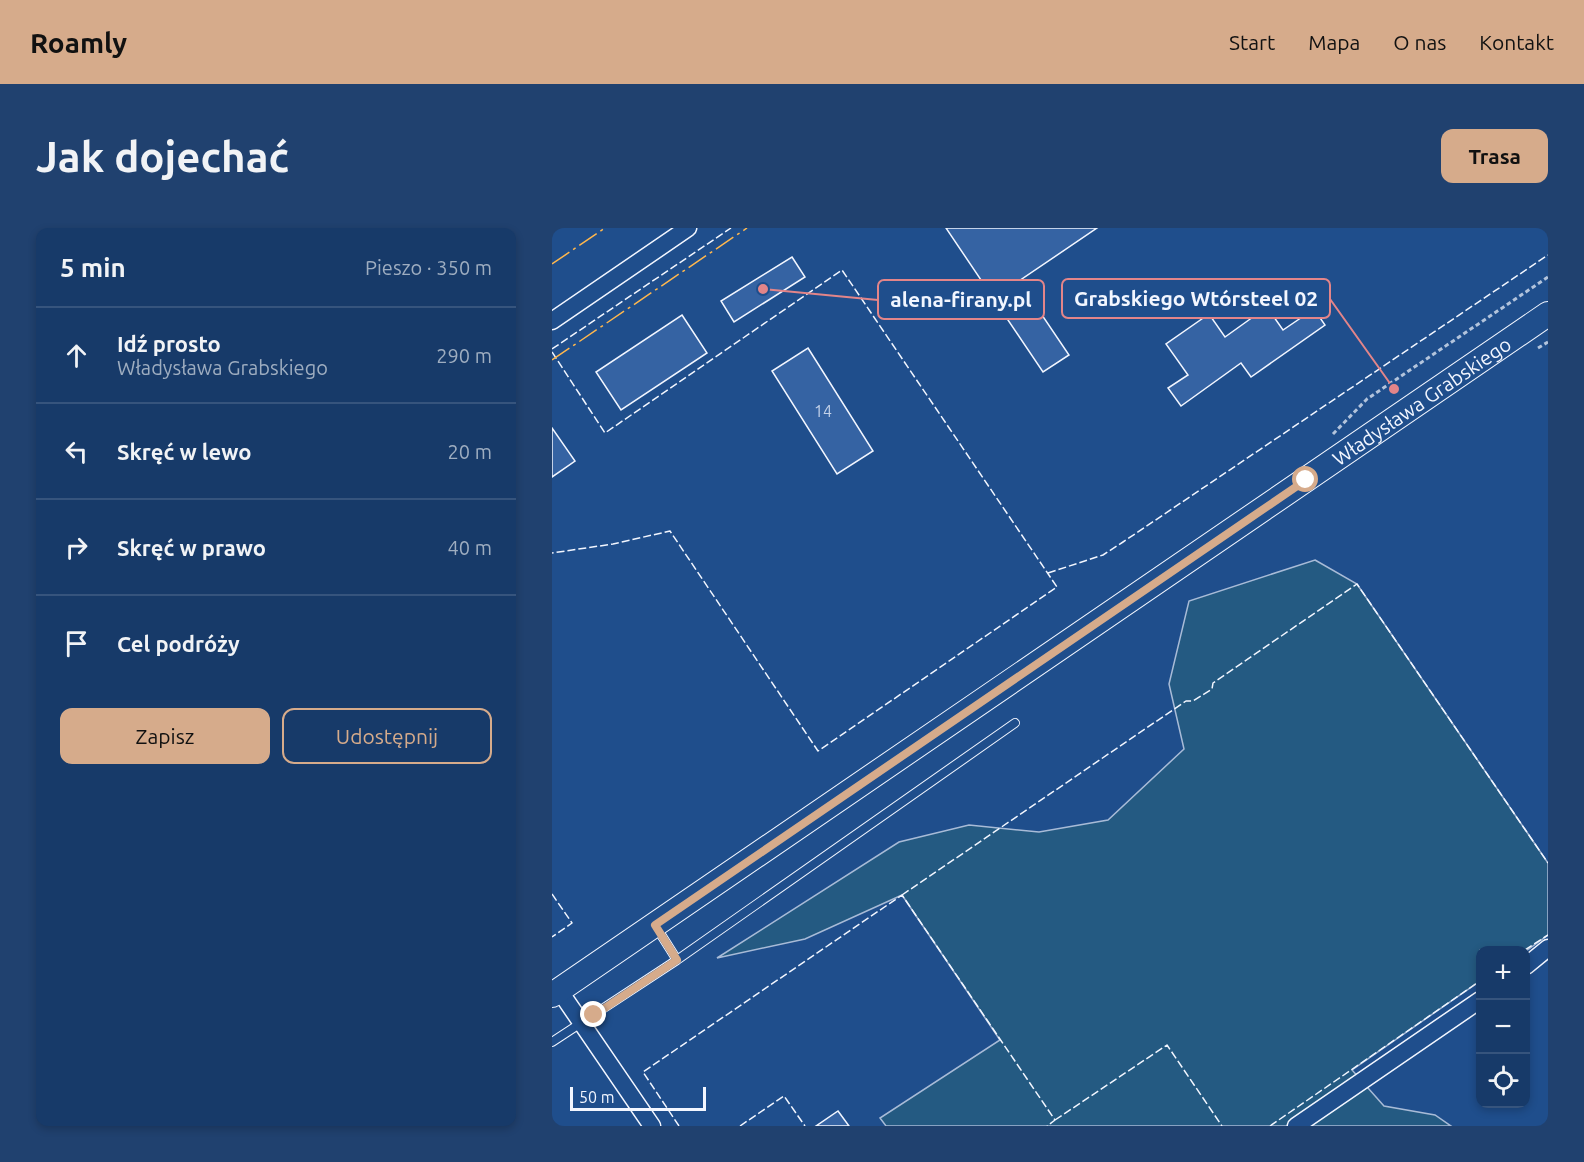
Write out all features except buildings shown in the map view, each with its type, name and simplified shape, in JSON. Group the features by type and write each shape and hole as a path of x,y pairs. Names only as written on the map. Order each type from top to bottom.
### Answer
{"street":[{"path":"552,321 688,228"},
{"name":"Władysława Grabskiego","path":"556,992 1548,314"},
{"path":"1530,963 1548,948"},
{"path":"556,992 582,1022 652,1126"},
{"path":"1296,1126 1476,1003"}],"lane":[{"path":"552,1042 677,960 1015,723"},
{"path":"655,925 677,960"}],"path":[{"path":"1493,314 1548,277"}],"shaded area":[{"path":"1315,560 1357,584 1548,863 1548,935 1530,948 1530,946 1476,946 1476,984 1352,1070 1384,1106 1435,1115 1451,1126 886,1126 880,1118 1000,1040 902,895 805,939 717,958 899,842 969,825 1039,832 1108,820 1184,749 1169,684 1189,601"}],"fence":[{"path":"552,349 731,228"},
{"path":"1048,573 1103,555 1548,255"},
{"path":"552,352 605,433 842,270 1057,587 818,751 670,531 613,544 552,553"},
{"path":"902,895 1186,701 1193,701 1212,689 1213,683 1357,584 1548,863"},
{"path":"552,894 572,923 552,937"},
{"path":"679,1126 643,1072 902,895 1055,1120 1047,1126"},
{"path":"1530,947 1548,935"},
{"path":"1270,1126 1476,984"},
{"path":"1055,1120 1167,1045 1222,1126"},
{"path":"740,1126 784,1096 805,1126"}],"power":[{"path":"552,264 605,228"},
{"path":"552,360 747,228"}],"place":[{"name":"alena-firany.pl","path":"763,289"},
{"name":"Grabskiego Wtórsteel 02","path":"1394,389"}],"route":[{"path":"594,1015 677,960 655,925 1306,480"}]}
